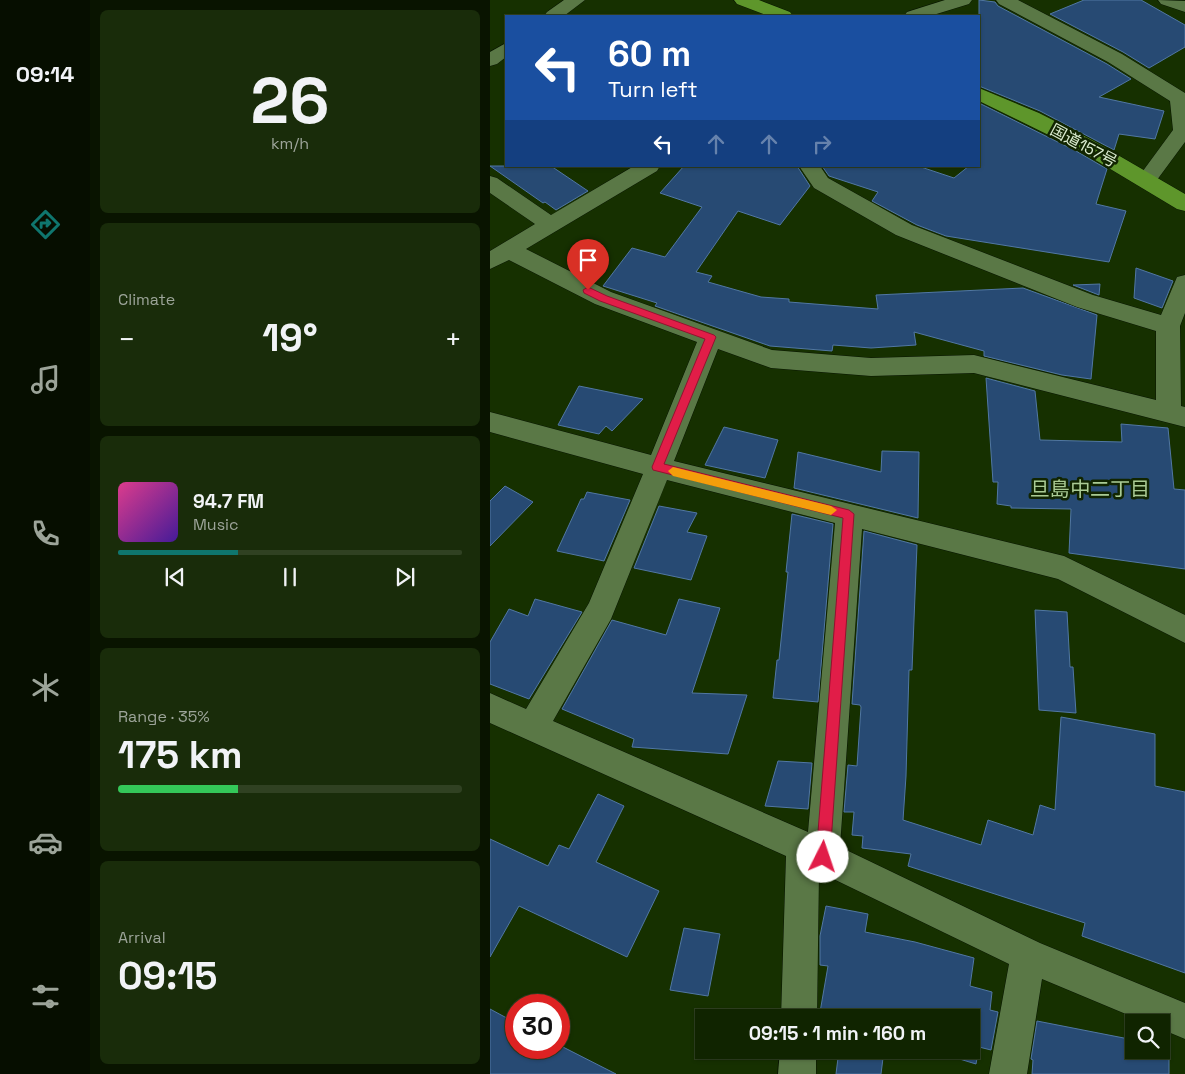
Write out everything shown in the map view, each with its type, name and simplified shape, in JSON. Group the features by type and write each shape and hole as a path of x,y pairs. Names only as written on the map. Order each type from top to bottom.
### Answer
{"highway":[{"path":"743,0 781,15"},
{"name":"国道157号","path":"980,94 1014,108 1089,146 1147,179 1185,204"}],"street":[{"path":"554,15 576,0"},
{"path":"916,15 961,0"},
{"path":"1005,0 1115,58 1179,98 1184,131 1147,179"},
{"path":"1167,0 1185,8"},
{"path":"500,255 648,167"},
{"path":"810,167 821,183 904,230 1085,301 1168,326"},
{"path":"490,183 551,226"},
{"path":"500,255 603,298 772,358 871,367 974,364 1177,415 1168,326 1185,283"},
{"path":"532,728 601,610 652,488 657,467 711,337"},
{"path":"490,422 657,467 1064,568 1185,630"},
{"path":"800,1009 813,852 849,514"},
{"path":"490,708 813,852 1028,955 1185,1021"},
{"path":"1008,1074 1028,955"},
{"path":"797,1074 798,1059"}],"building":[{"path":"979,0 995,2 998,6 1107,64 1131,79 1099,97 1164,111 1155,139 1119,134 1114,150 1040,111 980,86"},
{"path":"1084,0 1141,0 1185,25 1185,47 1149,68 1123,52 1050,14"},
{"path":"980,103 1076,151 1107,169 1096,204 1126,211 1109,262 946,236 917,225 872,201 878,192 829,176 823,167 921,167 954,178 968,167 980,167"},
{"path":"490,166 552,167 588,191 556,210 545,202 543,203"},
{"path":"683,167 798,167 810,186 780,225 738,211 696,272 712,276 708,282 761,297 789,299 789,302 878,309 876,295 1023,288 1097,315 1091,379 1062,375 984,356 984,351 914,332 916,345 871,348 833,345 832,351 770,346 655,306 657,303 603,286 632,248 665,257 702,207 660,193"},
{"path":"1136,268 1173,281 1162,308 1134,298"},
{"path":"1100,284 1099,295 1073,285"},
{"path":"986,378 1035,391 1040,440 1122,442 1121,424 1168,428 1174,489 1185,490 1185,569 1069,553 1071,509 1011,508 1011,506 997,504 998,482 993,482"},
{"path":"579,386 643,399 612,431 606,426 599,434 558,425"},
{"path":"724,427 778,440 765,478 705,465"},
{"path":"882,451 919,452 918,518 794,488 798,452 881,472"},
{"path":"505,486 533,502 490,546 490,501"},
{"path":"587,492 630,500 604,561 557,551 581,499 584,499"},
{"path":"659,506 697,513 687,532 707,536 691,580 634,568"},
{"path":"792,514 833,524 818,702 773,698 777,660 779,660"},
{"path":"864,531 917,545 912,670 909,670 903,820 981,845 988,820 1033,835 1040,805 1055,810 1061,717 1155,734 1155,786 1185,792 1185,973 1082,936 1085,923 908,866 911,854 862,848 863,836 852,835 854,812 844,812 848,765 857,766 861,707 860,705 852,704"},
{"path":"535,599 582,612 529,699 490,684 490,642 509,609 528,616"},
{"path":"679,599 720,608 692,693 747,695 728,754 632,747 634,739 562,709 612,620 666,635"},
{"path":"1035,610 1067,612 1070,667 1073,667 1076,713 1039,710"},
{"path":"778,761 812,763 808,809 765,806"},
{"path":"598,794 624,806 596,862 659,891 627,957 519,906 490,957 490,839 548,866 559,845 569,849"},
{"path":"826,906 868,914 865,932 915,942 974,958 970,986 992,992 990,1010 998,1012 991,1050 980,1047 980,1009 821,1009 828,966 820,965 820,936"},
{"path":"684,928 720,934 708,996 670,990"},
{"path":"490,1009 505,1017 505,1059 570,1059 570,1051 616,1074 490,1074"},
{"path":"1037,1021 1125,1038 1125,1059 1169,1059 1169,1074 1032,1074 1033,1060 1031,1059"},
{"path":"838,1059 883,1059 881,1074 836,1074"},
{"path":"960,1059 977,1059 976,1064"}],"slow traffic":[{"path":"673,471 831,510"}],"district":[{"name":"旦島中二丁目","path":"1090,489"}],"route":[{"path":"588,290 603,298 711,337 657,467 849,514 823,857"}]}
